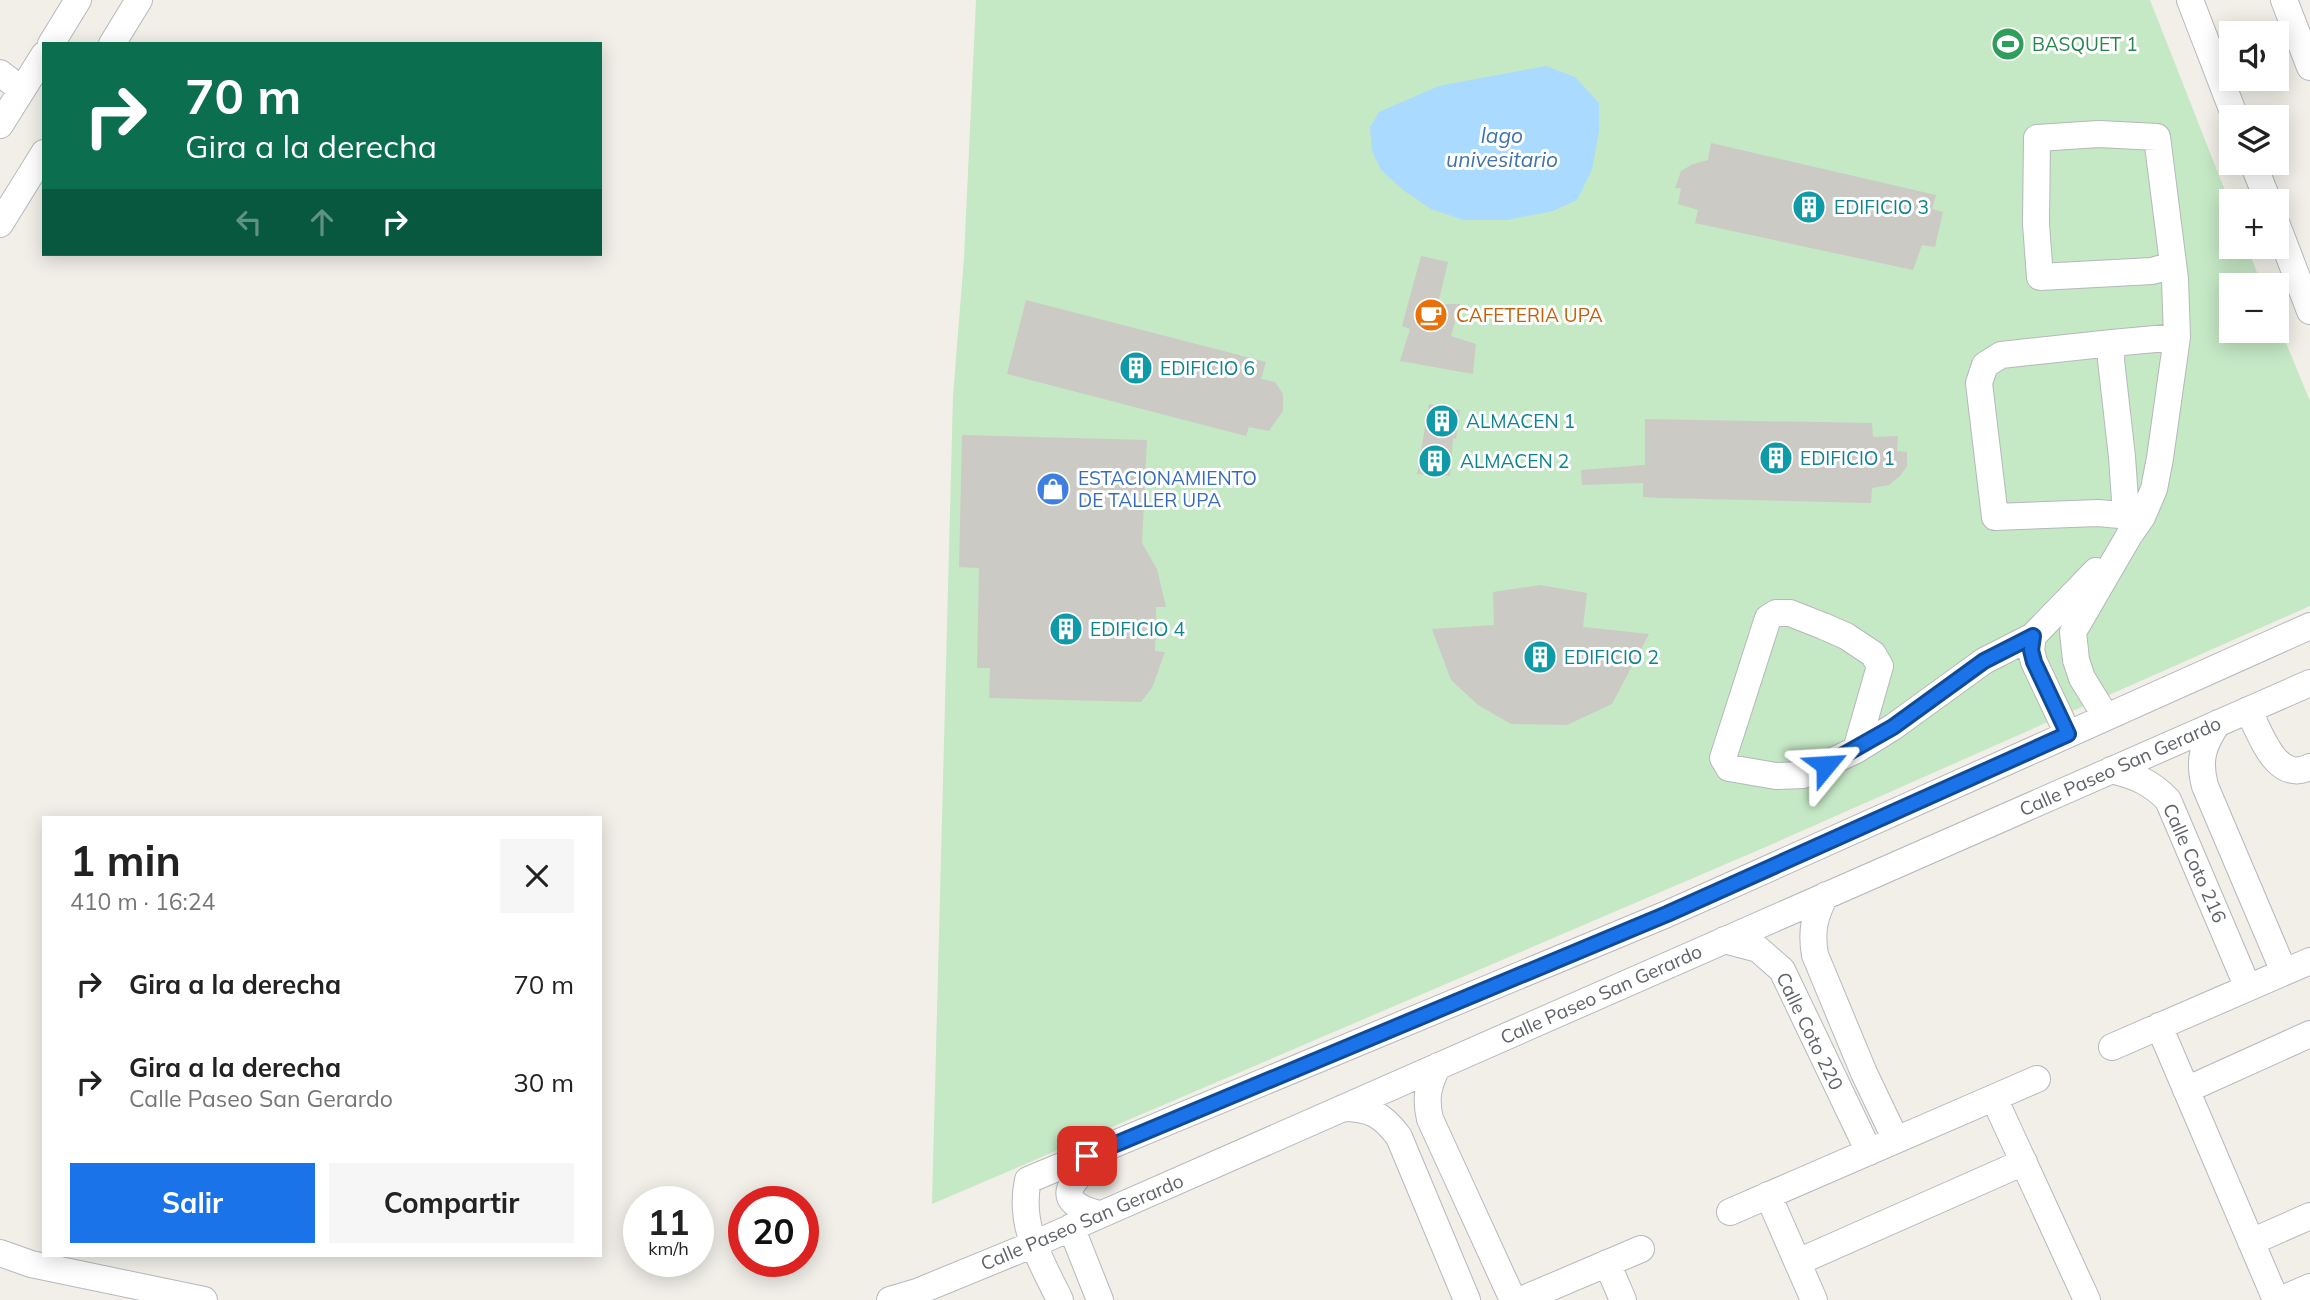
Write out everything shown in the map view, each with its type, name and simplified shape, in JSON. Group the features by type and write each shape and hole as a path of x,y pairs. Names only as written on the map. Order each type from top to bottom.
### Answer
{"street":[{"path":"52,42 78,0"},
{"path":"113,42 139,0"},
{"path":"2190,0 2230,105"},
{"path":"2284,0 2309,60"},
{"path":"0,125 42,58"},
{"path":"0,73 22,90"},
{"path":"2106,717 2082,678 2073,632 2121,550 2134,516 2154,489 2171,392 2177,337 2173,265 2158,137 2089,134 2037,138 2036,212 2040,277 2152,271 2173,265"},
{"path":"0,224 42,156"},
{"path":"2289,257 2310,312"},
{"path":"2134,516 2098,513 1994,517 1979,383 1985,365 2001,355 2177,337"},
{"path":"2112,343 2111,360 2123,457 2134,516"},
{"path":"1856,750 1880,666 1873,654 1846,636 1790,613 1776,612 1768,618 1723,758 1729,768 1776,776 1802,775 1856,750 1893,727 1984,661 2033,636 2121,550"},
{"path":"1060,1300 1034,1244 1024,1213 1028,1180 1667,914 2310,626"},
{"path":"2033,636 2059,636 2074,645"},
{"path":"2033,636 2031,650 2034,662 2068,734"},
{"name":"Calle Paseo San Gerardo","path":"890,1300 917,1292 1034,1244 2310,683"},
{"path":"2248,710 2277,764 2289,770 2304,770 2310,767"},
{"name":"Calle Coto 216","path":"2218,723 2206,740 2202,752 2201,772 2204,786 2284,972"},
{"name":"Calle Coto 216","path":"2111,770 2142,778 2155,786 2168,800 2248,988"},
{"name":"Calle Coto 220","path":"1826,895 1814,922 1812,939 1815,955 1864,1073 1896,1140"},
{"name":"Calle Coto 220","path":"1724,940 1758,950 1782,970 1869,1152"},
{"path":"2112,1047 2310,961"},
{"path":"2159,1026 2278,1300 2310,1287"},
{"path":"2186,1090 2310,1034"},
{"path":"1438,1066 1427,1096 1430,1119 1513,1300"},
{"path":"1730,1212 2037,1079"},
{"path":"1994,1097 2087,1300"},
{"path":"1343,1108 1361,1108 1372,1112 1384,1120 1399,1137 1467,1300"},
{"path":"1099,1214 1074,1205 1069,1198 1070,1188 1076,1178 1107,1148"},
{"path":"1798,1262 2024,1162"},
{"path":"1768,1195 1814,1300"},
{"path":"2251,1242 2310,1216"},
{"path":"1071,1227 1100,1300"},
{"path":"1521,1300 1641,1249"},
{"path":"0,1253 31,1264 204,1300"},
{"path":"1607,1263 1623,1300"}],"green space":[{"path":"976,0 2150,0 2224,189 2219,189 2219,259 2252,259 2257,273 2219,273 2219,343 2286,343 2310,401 2310,606 1768,846 932,1204 953,396 964,258"}],"water":[{"name":"lago univesitario","path":"1546,66 1575,77 1599,103 1599,131 1592,170 1577,200 1553,211 1507,220 1463,220 1431,209 1403,190 1381,170 1372,151 1370,127 1379,112 1439,86"}],"building":[{"name":"EDIFICIO 3","path":"1711,143 1936,195 1932,209 1943,212 1935,247 1922,245 1913,270 1695,223 1698,210 1678,204 1681,188 1675,188 1681,171 1708,160"},
{"name":"CAFETERIA UPA","path":"1421,256 1448,262 1438,304 1460,304 1451,336 1476,344 1473,374 1400,361 1410,329 1402,326"},
{"name":"EDIFICIO 6","path":"1026,300 1266,362 1261,379 1275,382 1283,394 1283,411 1269,431 1249,427 1246,436 1007,374"},
{"path":"1429,404 1460,410 1456,439 1453,438 1450,476 1417,474"},
{"name":"EDIFICIO 1","path":"1645,419 1872,423 1873,437 1898,436 1897,451 1907,452 1907,466 1889,485 1872,488 1871,503 1643,497 1643,483 1582,485 1581,470 1645,465"},
{"path":"962,435 1147,440 1142,543 1157,569 1166,607 1156,607 1155,651 1165,652 1152,688 1141,702 989,698 990,668 977,668 979,568 959,567"},
{"name":"EDIFICIO 2","path":"1540,585 1587,593 1583,627 1649,634 1612,704 1567,725 1511,724 1478,705 1451,680 1432,629 1494,625 1493,592"}],"place":[{"name":"BASQUET 1","path":"2008,44"},
{"name":"EDIFICIO 3","path":"1809,207"},
{"name":"CAFETERIA UPA","path":"1431,315"},
{"name":"EDIFICIO 6","path":"1136,368"},
{"name":"ALMACEN 1","path":"1442,421"},
{"name":"EDIFICIO 1","path":"1776,458"},
{"name":"ALMACEN 2","path":"1435,461"},
{"name":"ESTACIONAMIENTO DE TALLER UPA","path":"1053,489"},
{"name":"EDIFICIO 4","path":"1066,629"},
{"name":"EDIFICIO 2","path":"1540,657"}],"route":[{"path":"1087,1156 1667,914 2068,734 2034,662 2031,650 2033,636 1984,661 1893,727 1826,765"}]}
